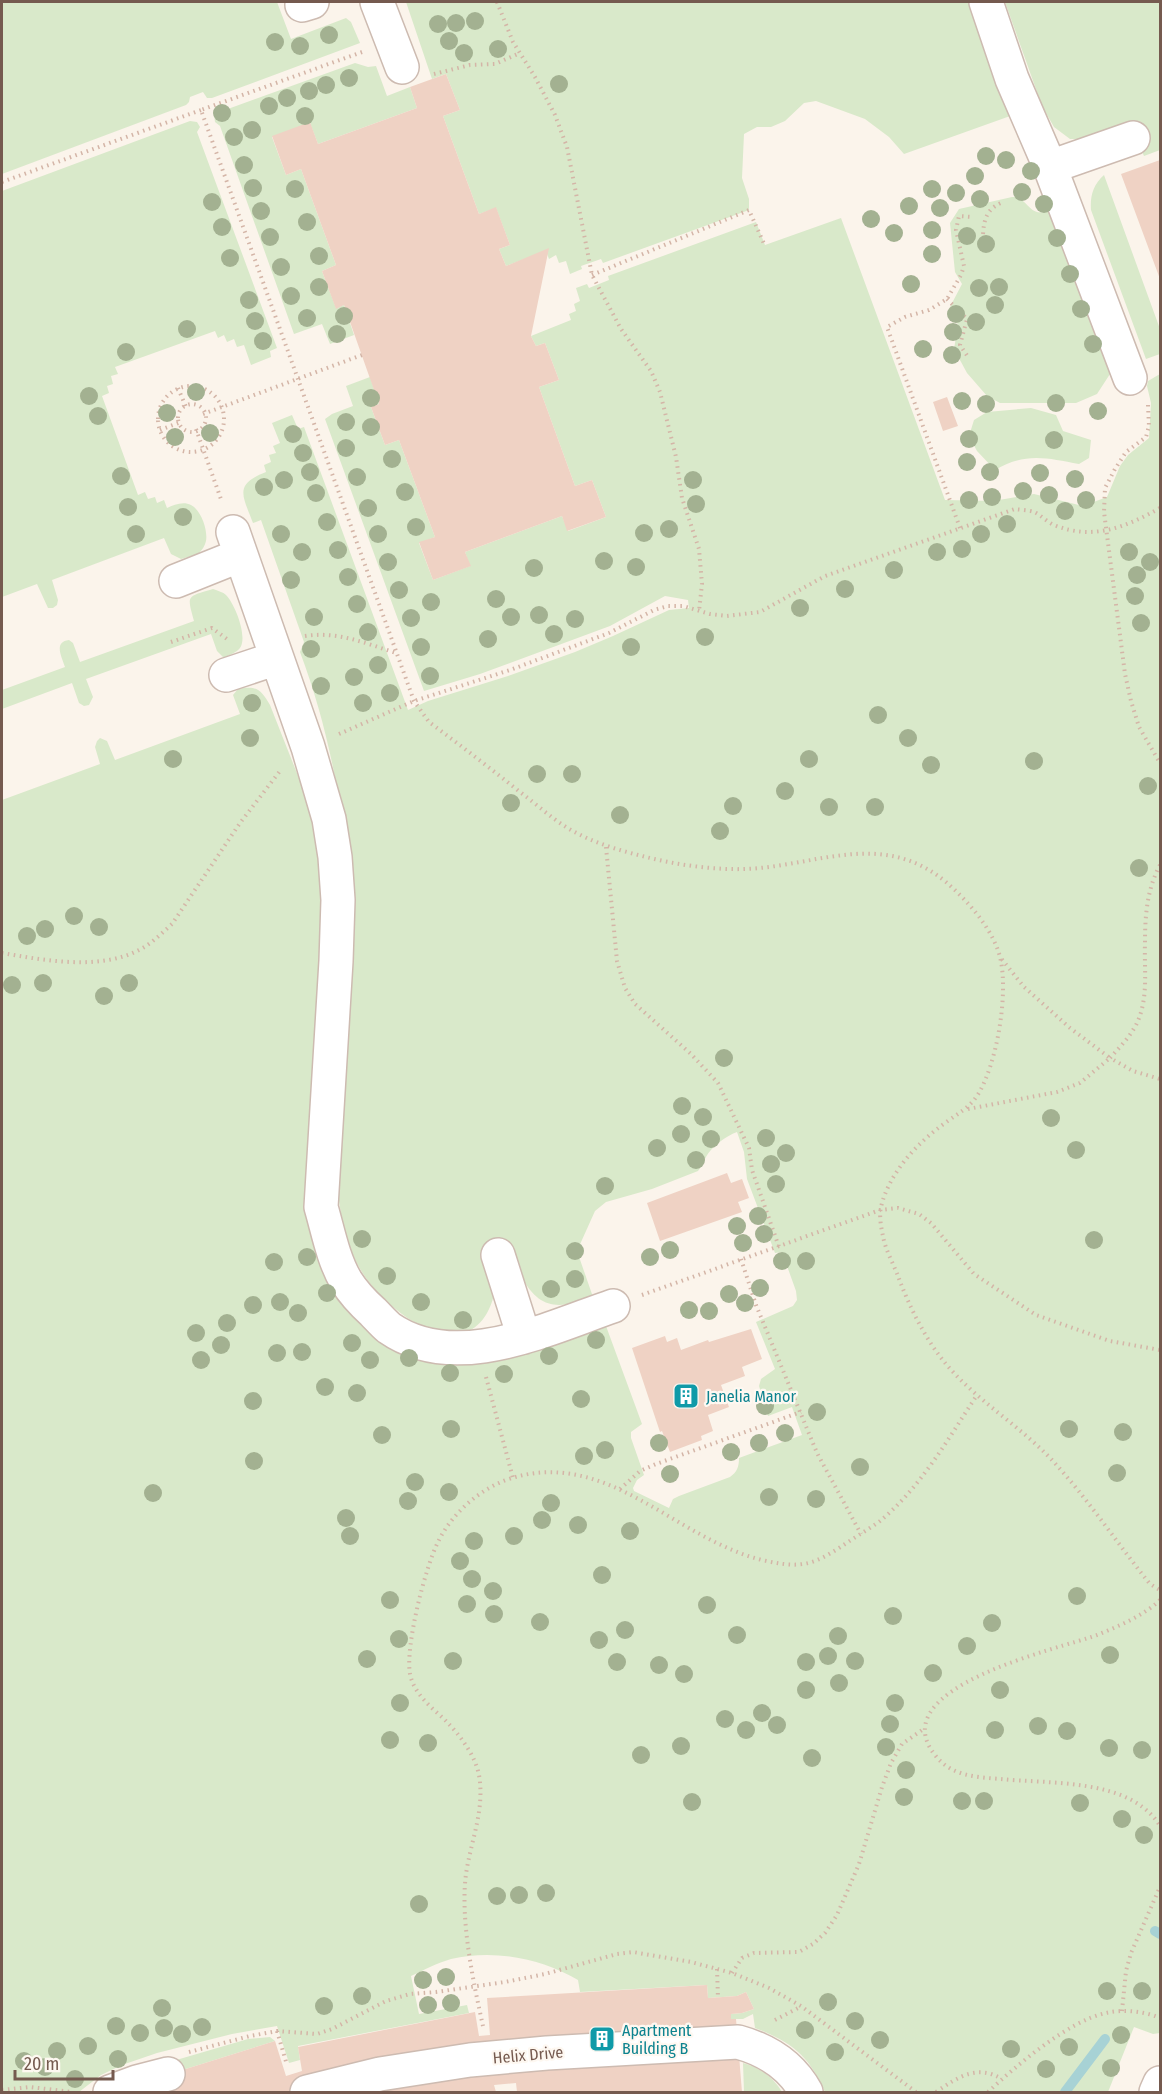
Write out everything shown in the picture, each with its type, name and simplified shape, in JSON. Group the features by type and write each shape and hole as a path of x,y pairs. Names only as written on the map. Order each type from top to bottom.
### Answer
{"street":[{"path":"377,2 402,68"},
{"path":"986,2 1012,79 1050,167 1130,378"},
{"path":"1050,167 1133,138"},
{"path":"176,581 237,544 287,648 308,747 329,819 338,900 321,1207 345,1280 390,1328 418,1342 444,1348 478,1348 524,1336 613,1305"},
{"path":"226,675 287,648"},
{"path":"498,1255 524,1336"},
{"name":"Helix Drive","path":"298,2083 380,2074 470,2060 546,2053 738,2042 749,2045 782,2062 795,2075 806,2092"},
{"path":"110,2092 175,2064"},
{"path":"1156,2092 1161,2083"}],"path":[{"path":"497,2 513,42 555,115 567,147 592,275 621,329 651,371 660,392 682,498 699,549 702,584 699,610"},
{"path":"2,182 368,50"},
{"path":"201,110 414,701 429,722 566,827 606,847 650,859 698,867 747,869 847,854 903,857 924,867 942,879 968,902 988,932 1000,956 1024,987 1070,1028 1110,1058 1133,1071 1161,1079"},
{"path":"983,234 988,211 1001,202"},
{"path":"592,275 748,210 765,246"},
{"path":"960,528 887,327 905,317 929,310 946,299 964,266 956,230 957,219 959,216 973,217"},
{"path":"946,299 967,319 960,345 968,357"},
{"path":"204,414 362,356"},
{"path":"188,385 200,387 216,396 222,407 225,423 222,432 214,443 203,450 183,451 169,443 160,430 160,408 169,395 178,388 188,385"},
{"path":"178,388 186,407"},
{"path":"199,405 204,414 206,422 196,430 188,432 179,423 177,415 186,407 199,405"},
{"path":"160,430 179,423"},
{"path":"196,430 237,544"},
{"path":"2,953 82,962 114,958 138,951 172,924 276,774 308,747 414,701 510,670 609,633 654,610 668,606 684,606 727,616 760,612 825,576 1016,509 1032,511 1053,525 1074,530 1106,531 1122,528 1161,508"},
{"path":"1104,512 1125,674 1131,701 1139,727 1161,763"},
{"path":"171,642 212,628 230,641"},
{"path":"287,648 319,634 345,636 397,654"},
{"path":"606,847 617,961 625,987 635,1004 691,1053 718,1083 749,1148 752,1170 779,1247"},
{"path":"966,1109 1057,1092 1080,1083 1126,1041 1143,1007 1146,983 1145,943 1148,899 1161,865"},
{"path":"1000,956 1003,1001 999,1038 979,1093 966,1109 942,1125 907,1157 891,1181 880,1210 883,1239 922,1329 945,1364 977,1395 1021,1430 1051,1460 1082,1495 1150,1584 1161,1590"},
{"path":"613,1305 880,1210 898,1208 919,1214 931,1223 974,1274 1036,1314 1110,1341 1161,1350"},
{"path":"741,1259 756,1305 817,1453 861,1534"},
{"path":"478,1348 513,1478"},
{"path":"485,2036 470,1962 465,1898 466,1873 475,1839 480,1806 478,1773 471,1752 448,1723 418,1694 410,1676 409,1655 426,1570 442,1534 453,1519 478,1495 496,1484 536,1473 557,1472 580,1475 620,1489 722,1546 748,1556 784,1565 806,1564 830,1554 880,1521 910,1492 977,1395"},
{"path":"620,1489 640,1471 656,1464 801,1412"},
{"path":"1161,1600 1149,1611 1097,1635 1021,1659 953,1688 936,1702 929,1713 925,1727 930,1749 939,1760 956,1772 996,1779 1091,1786 1133,1800 1149,1811 1161,1826"},
{"path":"732,1973 742,1958 754,1953 799,1952 813,1944 825,1933 837,1915 859,1864 891,1763 902,1744 925,1727"},
{"path":"1122,2011 1126,1971 1131,1953 1161,1887"},
{"path":"175,2064 250,2036 277,2031 317,2034 332,2029 386,2001 410,1994 474,1987 545,1974 601,1958 633,1952 671,1957 717,1969 770,1988 801,2006 916,2092"},
{"path":"717,1969 718,1998"},
{"path":"988,2092 1045,2046 1093,2016 1122,2011 1147,2013 1161,2018"},
{"path":"277,2031 298,2083"},
{"path":"936,2092 961,2077 982,2072 991,2073 1002,2079"},
{"path":"2,2090 30,2087 72,2092"}],"green space":[{"path":"2,2 277,2 291,39 346,18 351,22 360,43 212,98 207,98 203,92 190,97 186,105 2,174"},
{"path":"406,2 971,2 1013,115 904,154 889,137 865,119 816,101 804,103 785,121 771,127 757,127 744,134 742,178 749,199 749,210 603,263 601,259 581,266 582,269 570,274 566,261 559,263 556,255 549,259 546,251 506,266 499,249 510,245 496,208 479,214 443,116 460,110 446,74 432,79"},
{"path":"1005,2 1160,2 1160,150 1144,156 1129,123 1083,139 1070,139 1054,127 1042,106"},
{"path":"355,63 368,67 376,66 387,96 410,87 417,108 318,144 310,123 272,137 286,175 301,169 336,265 322,271 336,308 344,305 354,335 330,344 322,324 294,334 214,114"},
{"path":"190,121 197,122 200,127 197,132 277,348 270,351 271,357 251,365 244,345 237,347 234,339 227,342 224,335 218,338 215,331 115,367 118,374 111,376 113,384 107,386 109,393 102,396 138,495 145,492 148,499 155,497 157,503 164,500 167,508 182,503 191,505 201,516 205,526 205,545 198,554 181,559 171,554 164,538 52,580 58,600 57,605 53,608 48,608 37,584 2,597 2,191"},
{"path":"1104,175 1160,329 1160,354 1146,359 1091,210 1093,191"},
{"path":"1018,197 1036,212 1052,211 1110,374 1097,394 1076,403 1000,403 987,396 967,373 954,349 958,325 950,307 962,284 955,272 950,223 959,209"},
{"path":"841,218 945,500 993,501 1034,494 1083,506 1107,497 1120,466 1128,455 1149,438 1151,403 1147,386 1148,381 1160,374 1160,2033 1153,2034 1134,2027 1108,2092 825,2092 813,2069 798,2052 779,2039 755,2028 753,2014 743,2019 731,2019 731,2014 754,2009 746,1992 737,1996 708,1998 707,1985 580,1992 578,1980 548,1966 500,1955 484,1955 451,1959 411,1976 419,2014 467,2005 469,2013 298,2046 300,2060 289,2063 277,2026 232,2034 157,2053 101,2075 79,2092 2,2092 2,800 100,764 95,747 100,738 107,741 115,760 240,714 233,695 238,689 254,688 261,692 270,705 317,824 323,878 319,1250 456,1364 498,1361 606,1326 642,1424 631,1432 644,1475 637,1480 634,1491 669,1508 673,1499 730,1477 737,1469 739,1458 802,1435 792,1407 768,1416 759,1386 761,1379 775,1369 756,1322 793,1306 797,1300 782,1252 775,1253 747,1179 744,1152 737,1132 711,1149 698,1171 652,1189 606,1202 595,1211 577,1251 593,1297 570,1304 551,1304 535,1296 521,1276 494,1295 483,1319 468,1331 450,1334 430,1330 410,1319 374,1289 362,1272 351,1251 344,1229 337,1183 342,815 325,733 300,652 304,642 261,520 253,523 243,492 249,482 266,472 264,465 271,462 269,455 276,453 273,446 280,443 272,423 292,415 298,429 304,427 408,710 428,701 575,652 669,610 689,608 688,600 665,596 610,626 480,674 424,691 325,419 353,406 346,386 370,377 379,404 371,407 385,445 399,440 435,537 419,543 433,580 470,566 465,552 562,516 568,531 606,517 592,480 575,486 539,387 559,380 545,343 536,346 531,336 571,320 569,314 576,311 574,304 580,301 576,288 587,284 589,288 609,280 608,276 756,222 765,245"},
{"path":"1031,408 1056,415 1063,431 1091,440 1089,458 1079,464 1036,458 1026,459 1006,464 995,470 977,451 969,436 974,420 987,412"},
{"path":"213,589 226,595 239,621 242,643 234,653 224,658 217,651 211,634 86,679 93,697 89,705 84,706 79,703 72,683 2,709 2,690 65,667 60,650 64,641 69,640 73,643 80,662 194,621 190,606 191,598"},
{"path":"270,2037 275,2041 173,2073 177,2087 163,2092 131,2092 166,2063 248,2039"},
{"path":"743,2063 766,2074 782,2092 744,2092"}],"building":[{"path":"446,74 460,110 443,116 479,214 496,207 510,245 499,249 506,266 549,248 531,336 536,346 545,343 559,380 539,387 575,486 592,480 606,517 567,531 562,516 465,552 471,566 433,580 419,542 435,537 399,440 385,445 371,407 379,404 344,305 336,309 322,271 336,265 301,169 286,175 272,136 310,122 318,144 417,108 410,87"},
{"path":"1160,160 1160,279 1121,174"},
{"path":"947,397 958,426 943,431 933,402"},
{"path":"727,1173 731,1183 742,1179 749,1198 738,1202 742,1212 660,1241 647,1203"},
{"name":"Janelia Manor","path":"751,1329 762,1359 742,1367 745,1376 721,1385 729,1407 708,1415 713,1431 701,1436 702,1440 670,1452 662,1431 660,1432 632,1348 665,1336 667,1342 677,1338 681,1350 708,1340 709,1342"},
{"name":"Apartment Building B","path":"707,1985 708,1998 737,1996 746,1992 754,2009 731,2014 731,2019 736,2019 742,2092 517,2092 516,2083 494,2085 496,2092 164,2092 177,2087 173,2073 275,2041 286,2076 302,2071 298,2047 475,2012 479,2036 490,2035 487,1998"}],"waterway":[{"path":"1155,1931 1160,1934"},
{"path":"1065,2092 1105,2039"}],"place":[{"name":"Janelia Manor","path":"686,1396"},
{"name":"Apartment Building B","path":"602,2039"}]}
